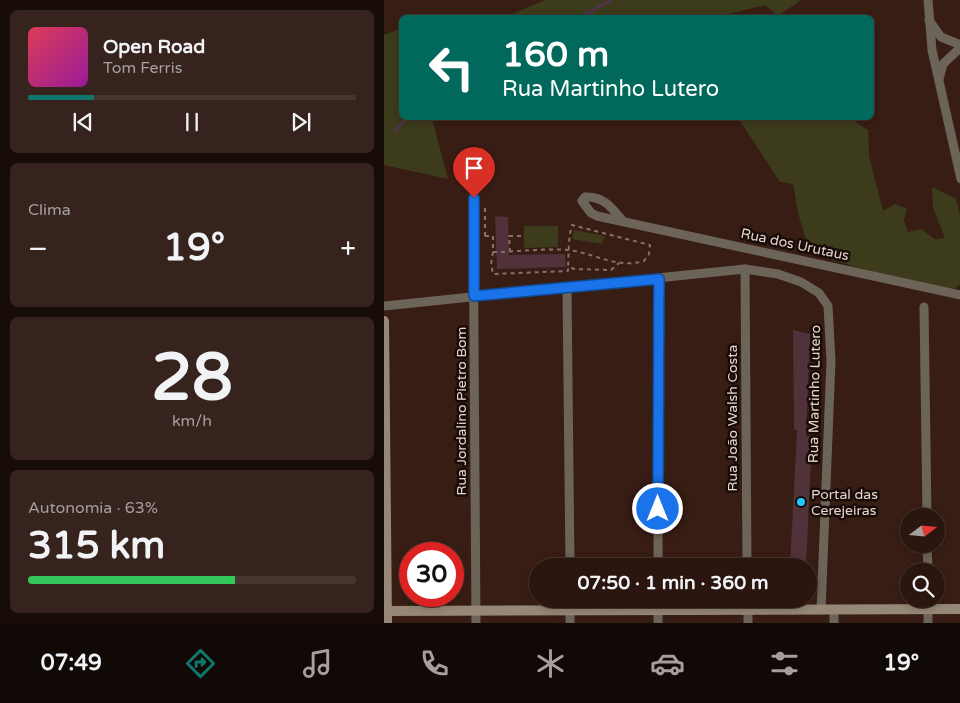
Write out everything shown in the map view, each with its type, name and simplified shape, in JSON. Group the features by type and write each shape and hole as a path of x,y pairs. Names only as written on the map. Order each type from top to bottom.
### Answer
{"street":[{"path":"928,0 927,17 938,82 960,179"},
{"path":"927,17 941,37 960,46 944,64 938,82"},
{"name":"Rua Jordalino Pietro Bom","path":"474,198 476,623"},
{"name":"Rua dos Urutaus","path":"623,221 958,294"},
{"name":"Rua Martinho Lutero","path":"384,306 659,279 745,268 778,274 801,282 819,293 828,306 831,361 821,610"},
{"name":"Rua João Walsh Costa","path":"745,268 747,558"},
{"path":"658,558 659,279"},
{"path":"567,288 570,558"},
{"path":"924,307 927,508"},
{"path":"384,321 387,623"},
{"path":"386,611 834,610 900,606"},
{"path":"945,607 960,609"},
{"path":"570,608 570,623"},
{"path":"928,608 928,623"},
{"path":"748,610 748,623"},
{"path":"834,610 834,623"},
{"path":"658,611 658,623"}],"path":[{"path":"485,206 485,236"},
{"path":"474,234 493,236 491,264 493,274 568,271 568,250 572,225 650,245 649,254 644,261 634,264 619,263 568,250 493,252"},
{"path":"510,252 508,236 524,236"},
{"path":"568,266 574,269 610,270 619,263"}],"shaded area":[{"path":"545,0 801,0 779,15 765,5 724,15 510,15"},
{"path":"399,29 399,120 433,120 448,179 384,165 384,35"},
{"path":"739,120 852,120 868,130 869,156 883,211 895,204 907,209 904,220 908,232 921,229 935,239 945,238 933,208 932,187 956,199 960,215 960,284 954,289 866,270 810,253 798,213 793,184 780,182"},
{"path":"524,226 558,226 558,247 524,248"},
{"path":"574,230 605,236 602,244 572,239"}],"building":[{"path":"495,216 508,217 509,255 565,254 566,267 497,269"},
{"path":"793,330 810,334 806,436 812,437 806,558 790,558 797,430 794,430"}],"waterway":[{"path":"584,15 611,0"},
{"path":"395,132 404,120"}],"place":[{"name":"Portal das Cerejeiras","path":"801,502"}],"route":[{"path":"474,198 474,296 659,279 658,509"}]}
